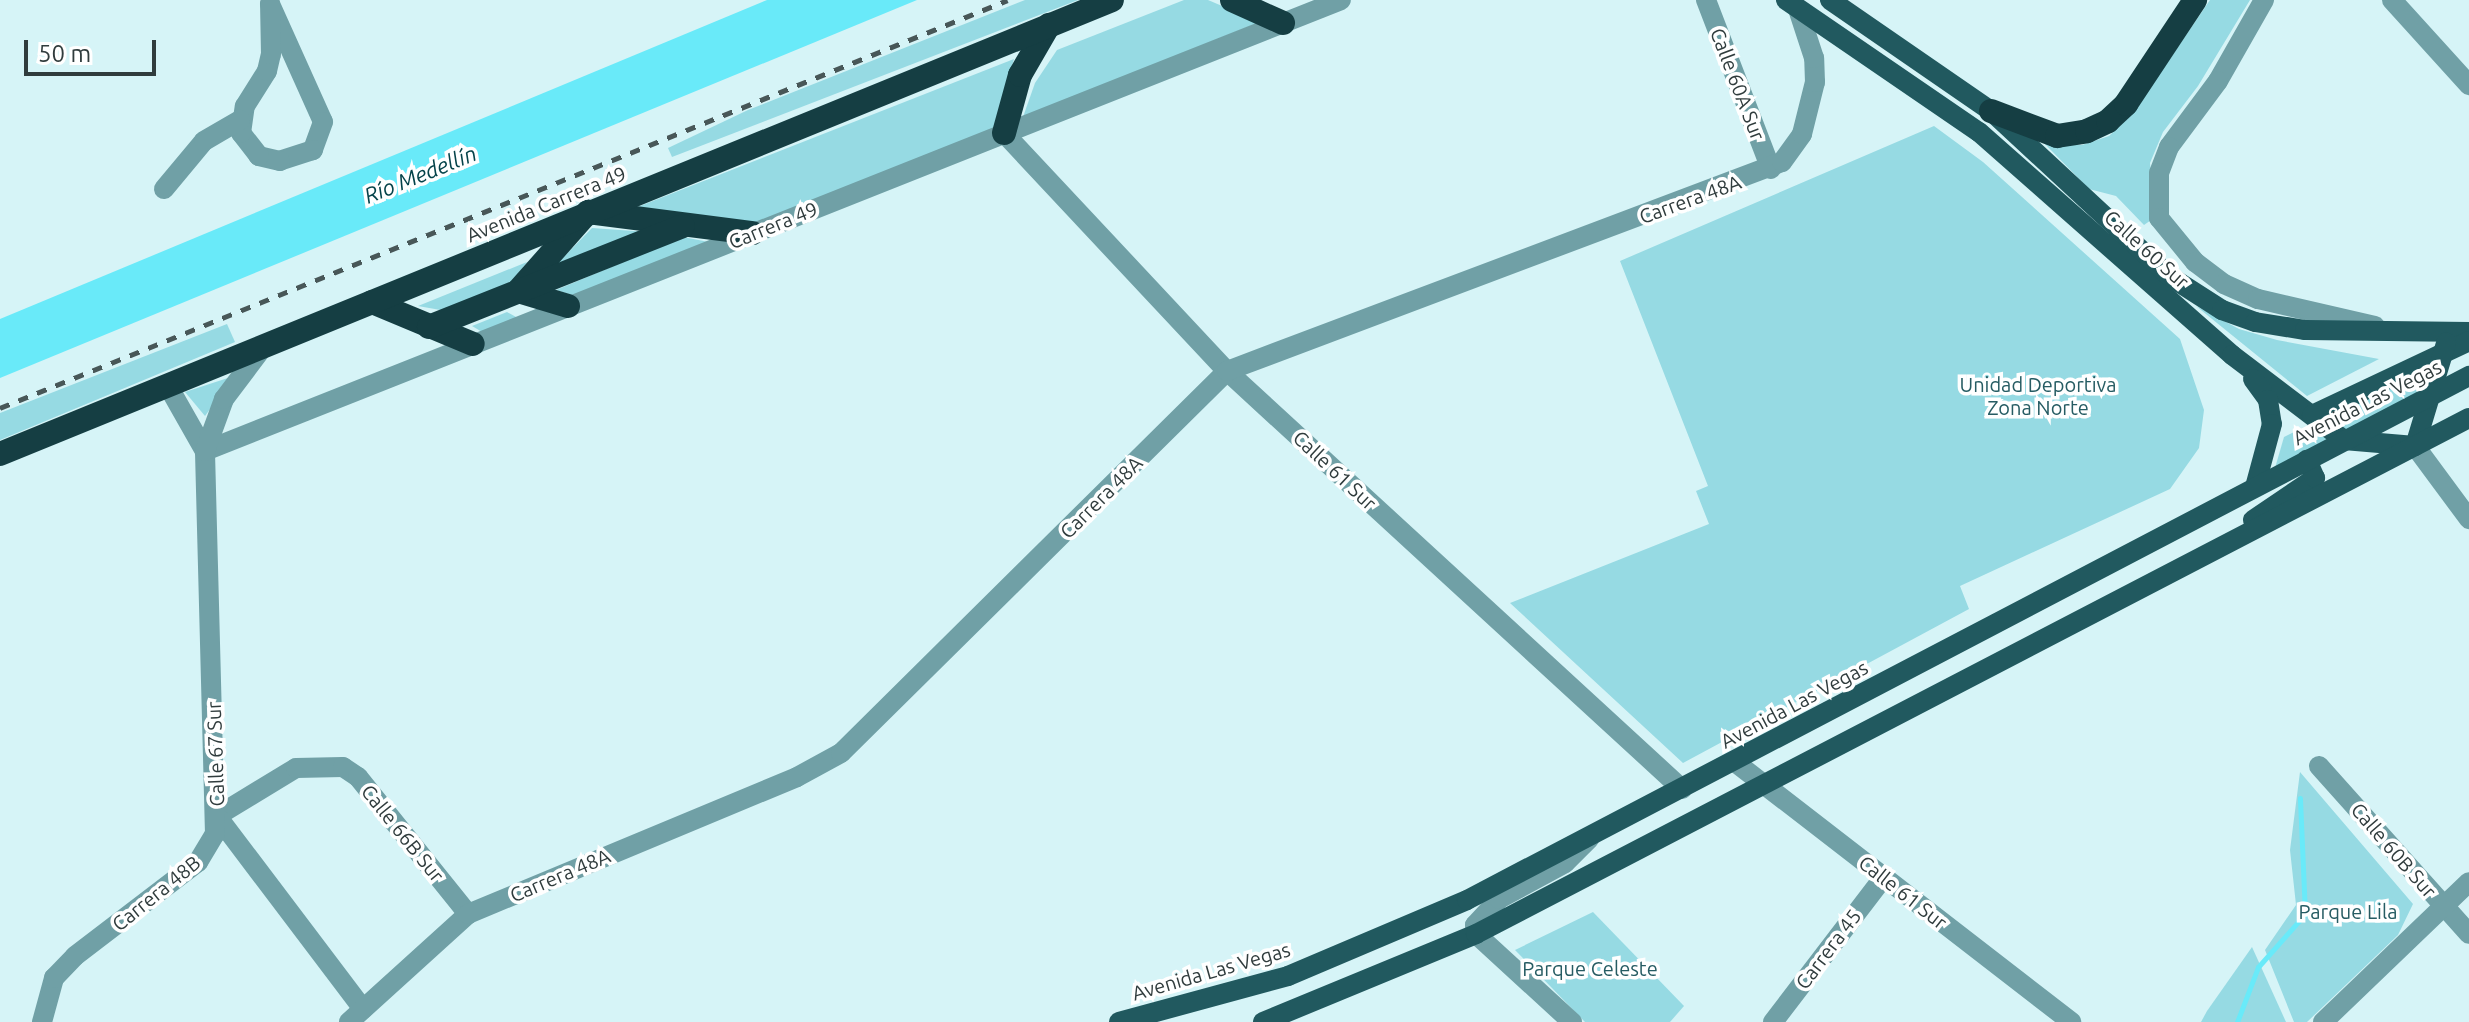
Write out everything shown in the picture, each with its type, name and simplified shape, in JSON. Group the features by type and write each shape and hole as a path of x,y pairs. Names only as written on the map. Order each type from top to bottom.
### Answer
{"highway":[{"name":"Avenida Carrera 49","path":"0,454 1112,0"},
{"path":"1232,0 1283,23"},
{"path":"1991,111 2057,136 2087,131 2108,121 2126,104 2195,0"},
{"path":"1004,133 1020,75 1049,25"},
{"path":"518,291 588,212 753,233"},
{"path":"429,327 687,225"},
{"path":"518,291 568,306"},
{"path":"372,302 473,344"}],"main road":[{"name":"Calle 60 Sur","path":"1830,0 1991,111 2196,297 2255,322 2282,327 2469,332"},
{"name":"Calle 60 Sur","path":"1792,6 1979,132 2232,355 2344,440"},
{"path":"2437,332 2448,351"},
{"path":"2312,415 2469,341"},
{"path":"2415,446 2448,351"},
{"path":"2232,355 2261,389 2270,413 2271,437 2255,487"},
{"name":"Avenida Las Vegas","path":"1119,1022 1242,991 1362,947 1592,836 2469,376"},
{"path":"1263,1022 1476,934 2469,418"},
{"path":"2344,440 2415,446"},
{"path":"2219,548 2268,507 2313,480 2307,460"}],"street":[{"name":"Carrera 49","path":"205,451 1341,0"},
{"name":"Calle 60A Sur","path":"1706,0 1771,169"},
{"name":"Calle 60 Sur","path":"2264,0 2218,81 2169,147 2157,197 2166,233 2224,284 2258,299 2398,332"},
{"path":"2392,0 2469,85"},
{"path":"240,120 246,145 259,156 280,161 313,150 322,136 323,122 315,97 269,2"},
{"path":"164,189 204,141 240,120 269,63 269,2"},
{"name":"Carrera 48A","path":"356,1016 468,914 841,753 1227,371 1771,169 1790,153 1811,108 1814,58 1792,6"},
{"name":"Calle 61 Sur","path":"1004,133 1227,371 1682,789"},
{"name":"Calle 67 Sur","path":"264,346 224,399 205,451 217,816 356,1016"},
{"name":"Calle 67 Sur","path":"168,386 205,451"},
{"path":"2415,446 2469,519"},
{"name":"Calle 61 Sur","path":"1735,762 2071,1022"},
{"name":"Calle 66B Sur","path":"217,816 296,768 329,765 358,777 468,914"},
{"name":"Calle 60B Sur","path":"2319,766 2469,934"},
{"name":"Carrera 48B","path":"42,1022 54,978 75,956 198,862 210,847 217,816"},
{"path":"1572,1022 1476,934 1475,925 1487,907 1565,863 1592,836"},
{"name":"Carrera 45","path":"1773,1022 1884,877"},
{"path":"2323,1022 2469,882"}],"green space":[{"path":"1025,0 1078,0 672,157 668,148 748,110"},
{"path":"1184,0 1208,0 1260,22 1023,117 1035,83 1057,50"},
{"path":"2210,0 2250,0 2198,86 2163,132 2150,163 2154,218 2144,225 2116,196 2089,189 2044,143 2082,145 2109,136 2132,114"},
{"path":"1014,59 994,130 752,225 635,208"},
{"name":"Unidad Deportiva Zona Norte","path":"1934,126 1983,162 2180,339 2204,410 2199,448 2170,489 1960,586 1969,609 1683,763 1510,603 1709,524 1696,491 1708,486 1620,261"},
{"path":"592,228 648,232 555,266"},
{"path":"683,237 719,244 582,298 556,290"},
{"path":"527,262 509,286 446,311 418,306"},
{"path":"2196,306 2239,329 2277,340 2379,359 2307,396"},
{"path":"507,312 525,322 489,336 472,326"},
{"path":"227,324 235,342 0,440 0,413"},
{"path":"2420,369 2431,389 2275,468 2284,437"},
{"path":"234,376 205,416 185,392"},
{"name":"Parque Lila","path":"2300,772 2413,904 2398,935 2307,1022 2294,1022 2265,950 2296,905 2290,850"},
{"name":"Parque Celeste","path":"1593,912 1684,1006 1670,1022 1585,1022 1515,950"},
{"path":"2252,947 2286,1022 2201,1022 2207,1011"}],"water":[{"name":"Río Medellín","path":"767,0 917,0 0,378 0,319"}],"waterway":[{"path":"2237,1022 2258,967 2305,914 2300,798"}],"railway":[{"path":"0,408 1008,0"}]}
